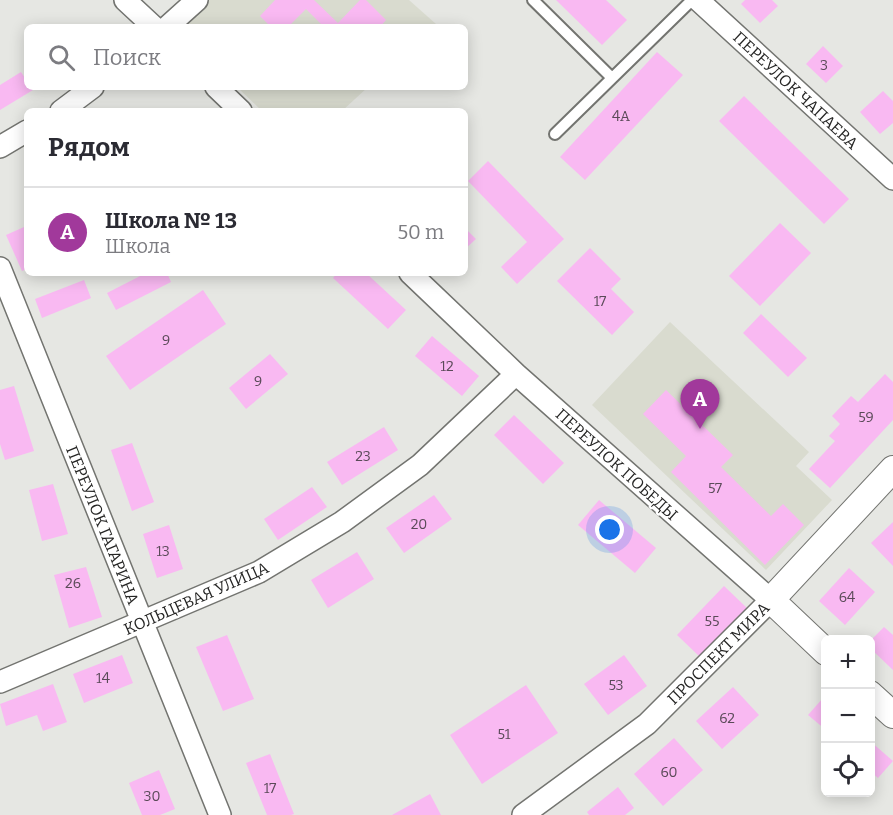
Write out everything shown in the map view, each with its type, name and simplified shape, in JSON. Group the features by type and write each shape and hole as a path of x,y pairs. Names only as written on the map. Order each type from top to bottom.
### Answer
{"street":[{"path":"125,0 151,24"},
{"path":"170,24 197,0"},
{"name":"ПЕРЕУЛОК ЧАПАЕВА","path":"698,0 893,179"},
{"path":"65,108 89,90"},
{"path":"219,90 238,108"},
{"path":"0,147 24,133"},
{"name":"ПЕРЕУЛОК ГАГАРИНА","path":"1,271 220,815"},
{"name":"ПЕРЕУЛОК ПОБЕДЫ","path":"413,276 516,374 771,600 821,648"},
{"name":"КОЛЬЦЕВАЯ УЛИЦА","path":"0,682 259,572 342,522 420,465 516,374"},
{"name":"ПРОСПЕКТ МИРА","path":"523,815 647,724 771,600 893,469"},
{"path":"875,699 893,715"}],"lane":[{"path":"533,0 611,78"},
{"path":"555,134 692,0"}],"shaded area":[{"path":"208,0 409,0 436,24 180,24"},
{"path":"240,90 365,90 345,108 259,108"},
{"path":"670,322 809,452 796,466 832,500 766,570 592,405"}],"building":[{"path":"275,0 314,0 338,23 360,0 366,0 386,20 383,24 321,24 306,9 291,24 268,24 260,16"},
{"path":"556,0 606,0 627,20 602,45"},
{"path":"745,0 772,0 778,6 760,23 741,4"},
{"path":"823,46 843,66 826,83 806,64"},
{"path":"657,52 683,75 585,180 560,157"},
{"path":"21,72 24,76 24,90 33,90 0,110 0,85"},
{"path":"883,91 893,101 893,123 880,134 860,112"},
{"path":"744,96 849,199 824,224 719,121"},
{"path":"488,161 564,239 517,284 501,267 527,242 468,181"},
{"path":"780,223 811,253 760,306 729,276"},
{"path":"24,227 24,270 22,271 6,235"},
{"path":"468,231 476,239 468,246"},
{"path":"590,248 621,279 611,289 634,312 612,335 557,281"},
{"path":"140,276 168,276 171,282 116,310 107,293"},
{"path":"335,276 369,276 406,310 388,329 333,278"},
{"path":"84,280 91,298 42,318 35,299"},
{"path":"203,290 226,324 130,390 106,356"},
{"path":"761,314 807,358 788,377 743,333"},
{"path":"432,336 479,376 462,396 415,356"},
{"path":"270,354 288,374 246,409 229,388"},
{"path":"885,374 893,382 893,420 830,488 809,469 835,441 829,436 840,424 832,416 851,396 858,402"},
{"path":"14,386 34,451 5,460 0,444 0,390"},
{"path":"666,390 733,455 721,467 771,516 783,504 804,525 765,565 671,472 686,456 643,414"},
{"path":"514,415 564,463 543,484 494,435"},
{"path":"384,427 398,450 342,485 327,462"},
{"path":"132,443 154,502 132,511 111,450"},
{"path":"53,484 68,534 42,541 29,490"},
{"path":"312,487 327,507 278,540 264,519"},
{"path":"434,495 452,519 404,553 386,528"},
{"path":"599,500 656,548 635,573 578,525"},
{"path":"893,522 893,566 871,543"},
{"path":"169,525 183,569 157,578 143,534"},
{"path":"357,552 374,579 328,608 311,580"},
{"path":"86,567 102,617 69,628 54,575"},
{"path":"849,568 875,592 845,625 819,601"},
{"path":"724,586 747,608 700,657 677,635"},
{"path":"884,627 893,635 893,670 875,653 875,636"},
{"path":"227,635 254,699 223,711 196,647"},
{"path":"122,655 133,683 84,703 73,674"},
{"path":"624,655 647,686 608,715 584,684"},
{"path":"53,684 67,722 43,731 37,715 6,726 0,704"},
{"path":"526,685 558,733 482,784 450,735"},
{"path":"733,687 759,715 722,749 696,721"},
{"path":"821,700 821,726 808,715"},
{"path":"674,738 703,770 663,806 634,774"},
{"path":"875,745 893,761 878,778 875,775"},
{"path":"270,754 294,814 267,815 246,763"},
{"path":"159,770 175,809 160,815 142,815 129,783"},
{"path":"618,787 634,808 625,815 589,815 587,812"},
{"path":"430,794 441,815 392,815"}],"place":[{"name":"Школа № 13","path":"700,429"}]}
